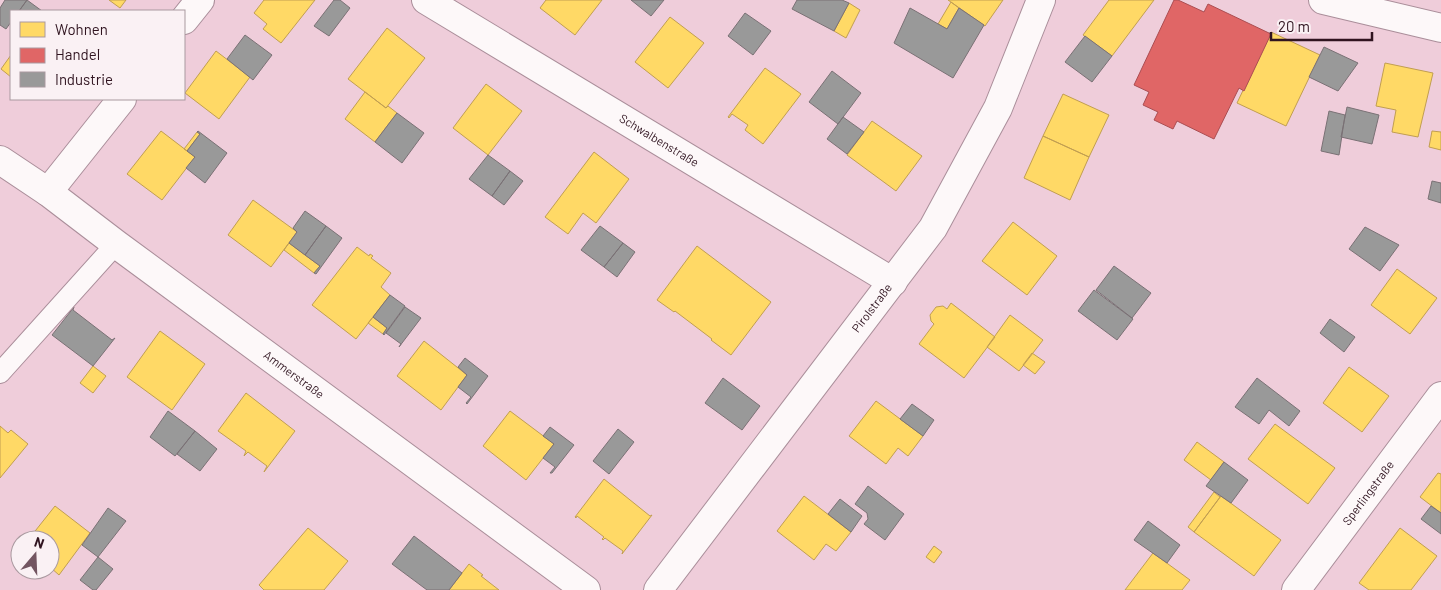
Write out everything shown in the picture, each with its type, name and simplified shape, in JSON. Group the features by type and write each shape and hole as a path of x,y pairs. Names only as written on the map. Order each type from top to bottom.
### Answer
{"street":[{"path":"185,19 200,0"},
{"name":"Schwalbenstraße","path":"426,0 893,282"},
{"name":"Pirolstraße","path":"658,590 933,228 998,108 1041,0"},
{"path":"1325,0 1441,28"},
{"path":"48,192 121,100"},
{"name":"Ammerstraße","path":"0,160 48,192 586,590"},
{"name":"Sperlingstraße","path":"1296,590 1441,396"}],"lane":[{"path":"0,374 116,244"}],"building: Wohnen":[{"path":"109,0 126,0 120,8"},
{"path":"264,0 315,0 281,43 263,29 267,24 254,13"},
{"path":"546,0 602,0 575,35 540,8"},
{"path":"948,0 1003,0 985,26"},
{"path":"1109,0 1154,0 1112,56 1083,35"},
{"path":"951,2 959,8 947,29 938,24"},
{"path":"849,3 860,10 846,38 834,31"},
{"path":"670,17 704,43 668,88 635,62"},
{"path":"387,28 425,58 386,108 348,79"},
{"path":"1271,32 1320,55 1286,126 1237,103"},
{"path":"216,51 250,77 219,119 185,93"},
{"path":"10,56 10,76 1,69"},
{"path":"1385,63 1433,73 1418,137 1392,132 1396,110 1376,106"},
{"path":"765,68 801,94 763,144 745,130 748,125 732,114 728,117"},
{"path":"486,84 522,111 488,155 453,128"},
{"path":"365,92 386,108 388,106 397,113 375,142 345,119"},
{"path":"1063,94 1109,115 1089,157 1043,136"},
{"path":"872,121 922,156 896,191 847,155"},
{"path":"161,131 195,157 162,200 127,174"},
{"path":"1432,131 1441,132 1441,150 1429,147"},
{"path":"197,132 200,134 187,151 184,149"},
{"path":"1043,136 1089,157 1070,200 1024,178"},
{"path":"594,152 629,179 596,223 583,213 568,234 545,217"},
{"path":"253,200 297,232 271,267 228,235"},
{"path":"1013,222 1057,256 1027,295 982,261"},
{"path":"289,243 320,266 314,273 284,250"},
{"path":"697,246 771,302 731,355 675,311 657,300"},
{"path":"357,247 369,256 370,254 373,256 371,258 391,273 381,287 390,295 356,339 312,305"},
{"path":"1397,269 1437,298 1410,334 1371,305"},
{"path":"951,303 995,337 964,378 919,344 934,324 931,321 930,315 936,307 943,306 947,309"},
{"path":"1010,315 1043,340 1019,371 987,347"},
{"path":"373,317 387,328 383,334 368,323"},
{"path":"160,331 205,364 172,410 127,377"},
{"path":"424,341 467,375 441,410 397,376"},
{"path":"1032,353 1045,362 1035,374 1023,365"},
{"path":"93,366 106,376 93,393 80,383"},
{"path":"1349,367 1389,396 1362,432 1323,403"},
{"path":"246,393 295,431 264,472 267,466 248,452 244,456 246,451 218,431"},
{"path":"876,401 923,436 908,456 898,448 886,464 849,436"},
{"path":"510,411 554,444 526,480 483,446"},
{"path":"1275,424 1335,468 1308,504 1248,459"},
{"path":"0,426 8,433 11,430 28,444 0,478"},
{"path":"1197,442 1224,462 1211,480 1184,460"},
{"path":"1438,473 1441,474 1441,513 1420,497"},
{"path":"604,479 650,516 652,515 622,554 623,551 605,538 603,540 604,537 577,516 575,517"},
{"path":"1214,492 1220,497 1194,532 1188,527"},
{"path":"804,496 851,532 836,551 826,544 814,560 777,531"},
{"path":"1221,496 1281,540 1254,576 1194,532"},
{"path":"55,506 90,533 60,574 60,530 36,530"},
{"path":"308,528 348,561 324,590 264,590 259,585"},
{"path":"1400,528 1437,556 1411,590 1369,590 1359,583"},
{"path":"934,546 942,552 934,563 926,557"},
{"path":"1153,553 1190,580 1182,590 1125,590"},
{"path":"469,564 483,575 481,576 499,590 449,590"}],"building: Handel":[{"path":"1174,0 1204,12 1208,4 1271,34 1244,91 1239,88 1214,139 1177,121 1173,129 1154,120 1158,112 1143,105 1149,92 1134,85"}],"building: Industrie":[{"path":"5,0 27,0 20,10 10,10 10,23 6,29 0,25 0,8"},
{"path":"27,0 41,10 20,10"},
{"path":"334,0 340,0 350,8 329,36 314,26"},
{"path":"631,0 664,0 651,16"},
{"path":"797,0 842,0 849,3 834,31 792,9"},
{"path":"910,8 947,29 959,8 984,25 953,78 894,43"},
{"path":"745,13 771,31 753,55 728,36"},
{"path":"245,35 272,55 253,80 227,59"},
{"path":"1085,36 1112,56 1092,82 1065,62"},
{"path":"1324,47 1358,63 1338,91 1309,77"},
{"path":"832,71 861,93 838,124 809,102"},
{"path":"1347,107 1379,115 1372,144 1341,137"},
{"path":"1329,111 1345,115 1339,155 1321,151"},
{"path":"397,113 424,133 402,163 375,142"},
{"path":"843,117 864,132 847,154 827,139"},
{"path":"198,131 227,153 205,183 186,168 195,157 187,151 200,134"},
{"path":"488,155 510,171 492,196 469,179"},
{"path":"510,171 523,181 504,205 492,196"},
{"path":"1432,181 1441,183 1441,203 1428,199"},
{"path":"305,211 326,226 305,255 289,243 297,232 293,228"},
{"path":"326,226 342,238 316,274 314,273 320,266 305,255"},
{"path":"600,226 623,243 604,267 581,250"},
{"path":"1365,227 1399,245 1380,271 1349,249"},
{"path":"623,243 635,252 617,277 604,267"},
{"path":"1114,266 1151,293 1132,318 1096,290"},
{"path":"1094,290 1133,319 1117,340 1078,311"},
{"path":"390,295 405,306 384,335 387,328 373,317"},
{"path":"74,307 73,310 112,340 115,338 93,366 52,335"},
{"path":"405,307 421,318 399,347 401,344 386,333"},
{"path":"1330,319 1355,337 1344,352 1320,333"},
{"path":"465,358 488,376 467,404 471,397 458,387 467,375 458,367"},
{"path":"723,378 760,406 742,430 705,403"},
{"path":"1257,378 1300,411 1289,426 1269,410 1259,424 1235,407"},
{"path":"912,404 934,420 923,436 900,419"},
{"path":"168,411 195,431 175,456 150,437"},
{"path":"550,427 574,445 552,473 550,473 555,467 543,458 554,444 543,436"},
{"path":"618,429 634,442 609,474 593,461"},
{"path":"195,431 217,449 200,471 177,454"},
{"path":"1224,462 1248,480 1231,503 1206,486"},
{"path":"868,486 904,514 885,540 864,524 868,519 867,513 855,504"},
{"path":"840,499 862,516 851,532 828,514"},
{"path":"1431,506 1441,513 1441,534 1421,519"},
{"path":"108,508 126,521 98,557 82,545"},
{"path":"1148,521 1180,545 1167,563 1134,540"},
{"path":"414,536 462,573 449,590 427,590 392,564"},
{"path":"98,557 113,569 96,590 93,590 80,580"}]}
